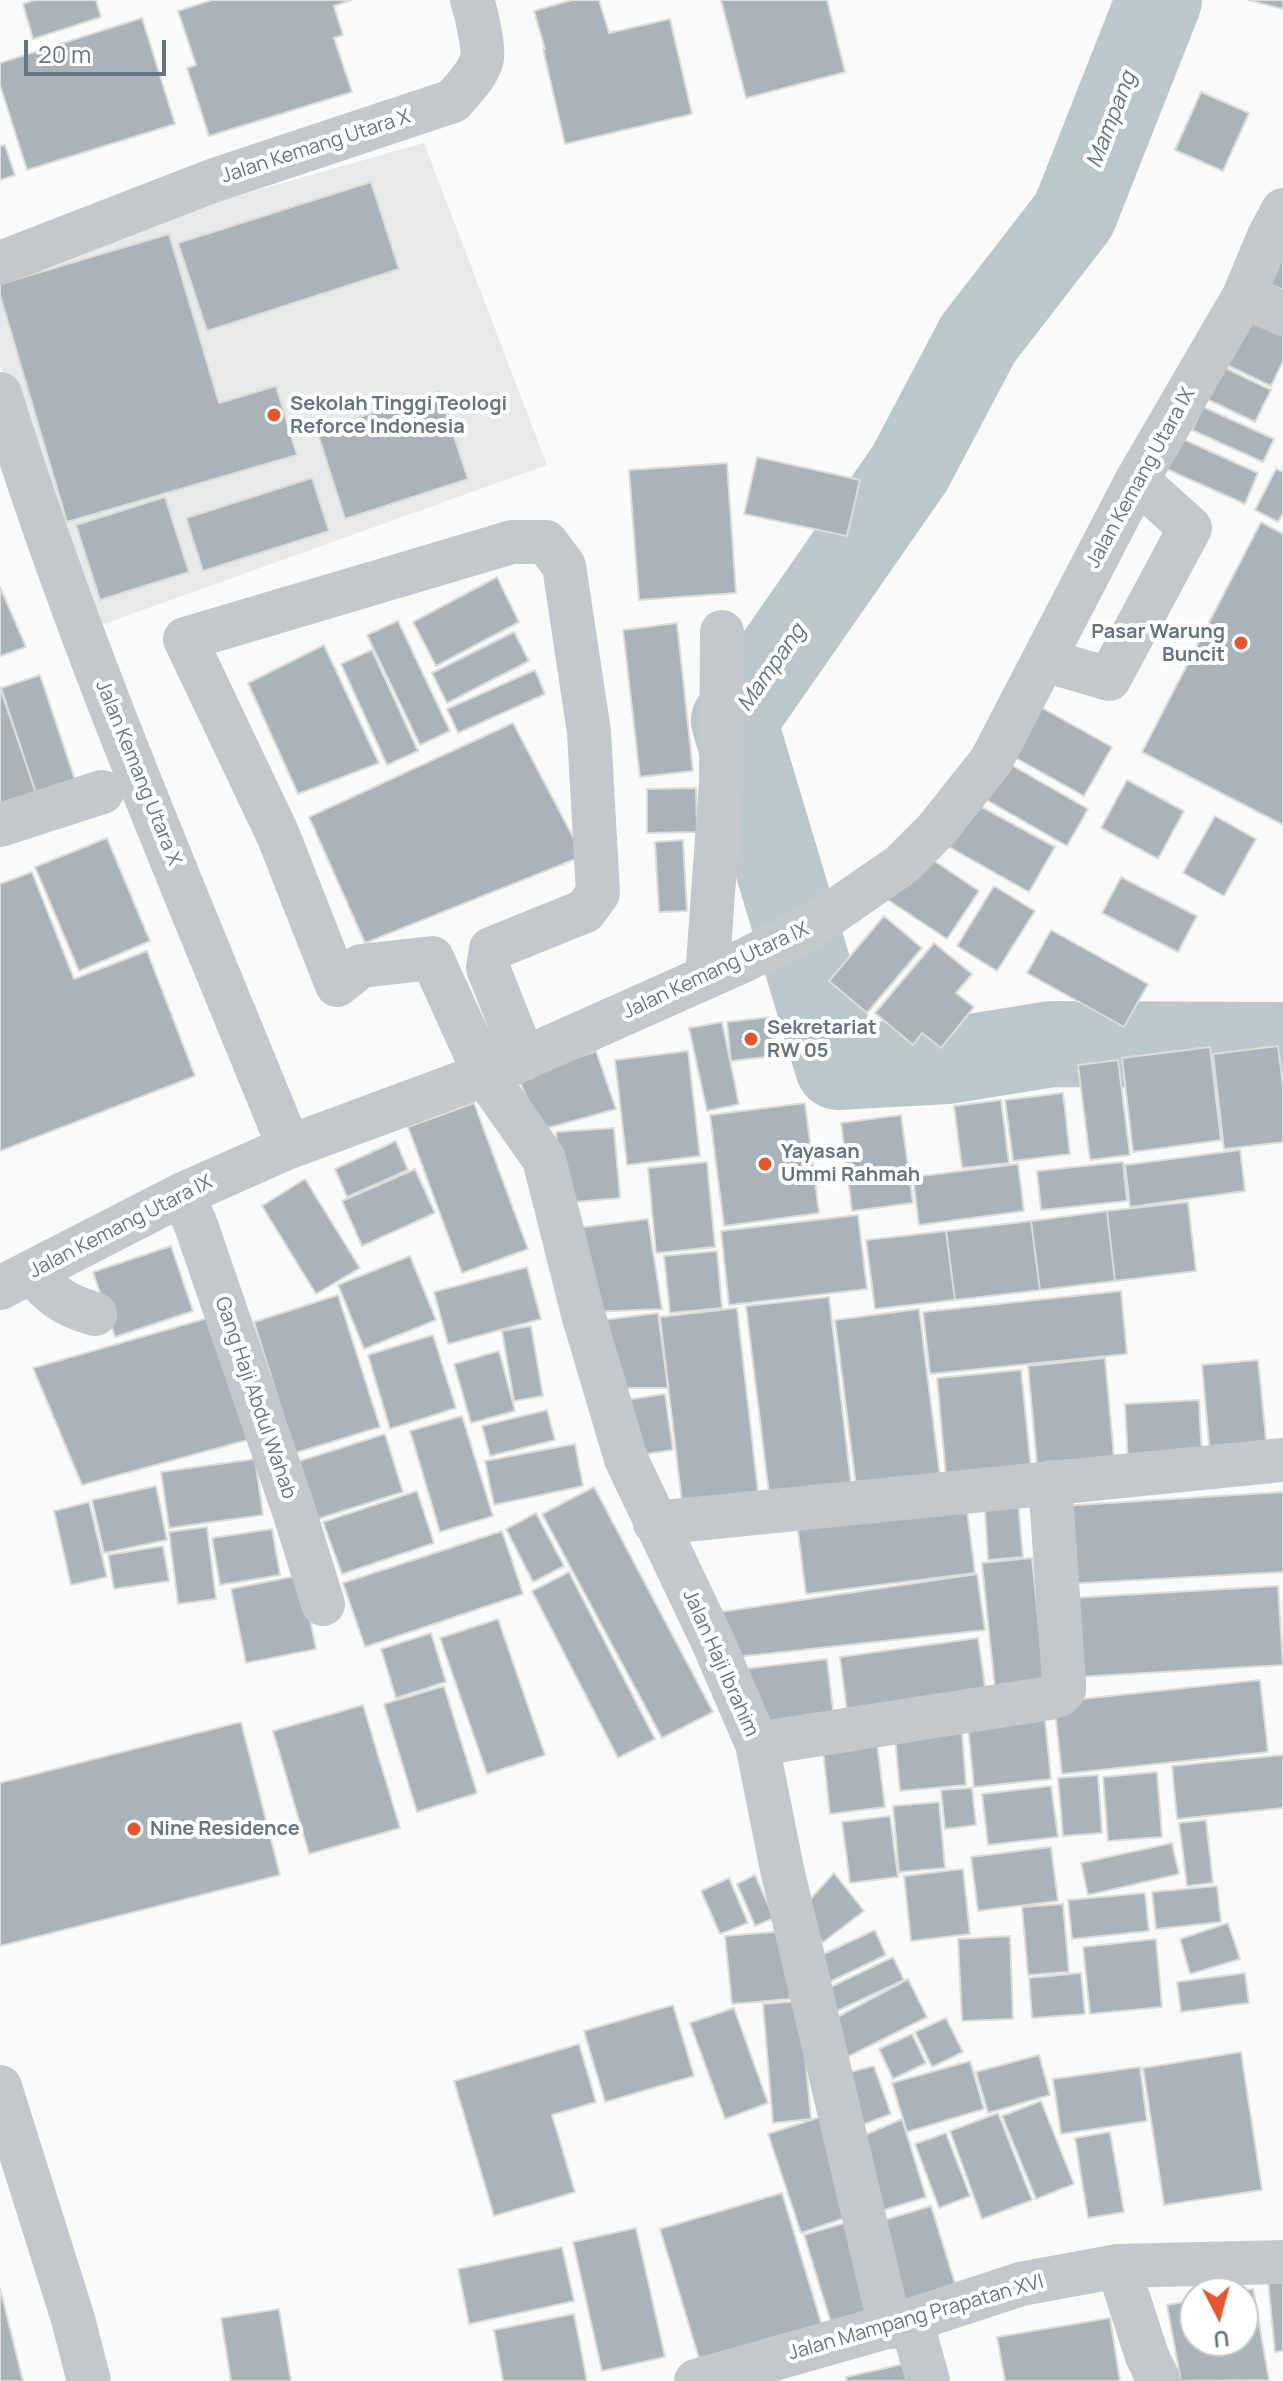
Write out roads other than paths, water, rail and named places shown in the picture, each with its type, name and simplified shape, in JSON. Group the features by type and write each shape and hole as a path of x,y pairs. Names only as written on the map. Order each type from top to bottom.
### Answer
{"street":[{"name":"Jalan Kemang Utara X","path":"0,263 212,181 453,101 473,77 482,58 477,14 472,0"},
{"name":"Jalan Kemang Utara IX","path":"16,1280 183,1194 289,1147 505,1067 726,968 816,924 901,865 937,829 991,761 1137,480 1264,305 1269,236 1283,210"},
{"name":"Jalan Kemang Utara X","path":"0,394 33,501 109,702 289,1147"},
{"path":"1044,660 1109,679 1190,528 1137,480"},
{"path":"512,542 546,542 564,566 589,732 598,893 585,911 491,949 488,968 505,1067 432,958 361,966 337,985 278,835 185,639 512,542"},
{"path":"722,632 721,783 726,968"},
{"path":"0,825 102,792"},
{"name":"Jalan Haji Ibrahim","path":"505,1067 544,1159 583,1314 626,1459 713,1642 757,1744 786,1885 900,2324 928,2381"},
{"name":"Gang Haji Abdul Wahab","path":"183,1194 294,1511 323,1604"},
{"path":"16,1280 51,1293 70,1307 95,1314"},
{"path":"655,1523 1283,1460"},
{"path":"757,1744 1059,1695 1064,1690 1064,1682 1050,1482"},
{"path":"0,2087 73,2319 89,2381"},
{"name":"Jalan Mampang Prapatan XVI","path":"696,2381 900,2324 1021,2284 1118,2266 1283,2262"},
{"path":"1118,2266 1147,2356 1159,2381"}],"waterway":[{"name":"Mampang","path":"1159,0 1074,215 978,339 910,468 734,721 838,1067 947,1061 1052,1044 1283,1045"}],"place":[{"name":"Sekolah Tinggi Teologi Reforce Indonesia","path":"274,415"},
{"name":"Pasar Warung Buncit","path":"1241,643"},
{"name":"Sekretariat RW 05","path":"751,1039"},
{"name":"Yayasan Ummi Rahmah","path":"765,1164"},
{"name":"Nine Residence","path":"134,1829"}]}
